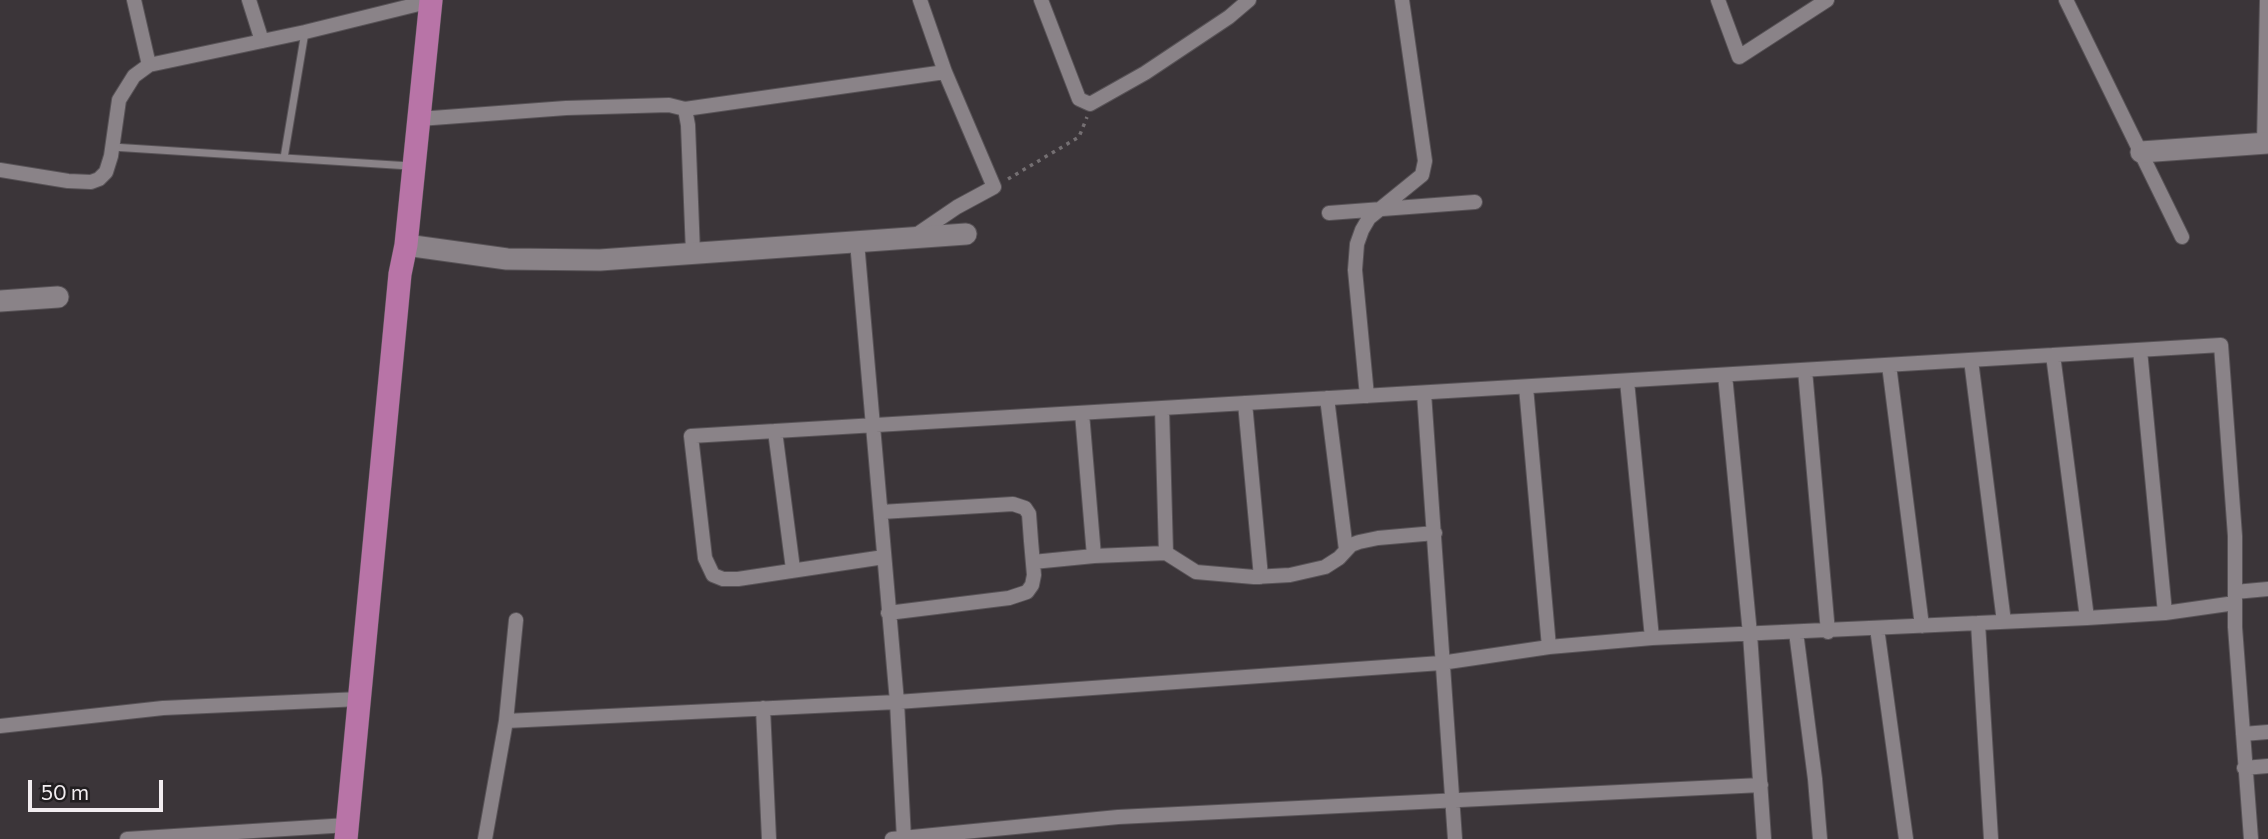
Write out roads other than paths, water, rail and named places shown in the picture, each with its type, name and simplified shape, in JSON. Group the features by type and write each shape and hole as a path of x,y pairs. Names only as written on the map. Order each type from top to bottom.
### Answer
{"main road":[{"path":"347,832 399,288 406,245 431,0"}],"street":[{"path":"134,0 149,65"},
{"path":"249,0 262,41"},
{"path":"0,170 68,181 91,182 99,179 106,172 119,100 134,76 149,65 305,32 431,0"},
{"path":"912,238 957,207 994,187 944,72 920,0"},
{"path":"1041,0 1079,99 1090,104 1144,73 1249,0"},
{"path":"1367,396 1354,270 1357,244 1369,218 1410,187 1424,168 1402,0"},
{"path":"1718,0 1740,58 1827,0"},
{"path":"2066,0 2182,237"},
{"path":"2141,152 2266,144 2267,0"},
{"path":"419,119 566,108 670,105 685,108 944,72"},
{"path":"685,108 693,253"},
{"path":"1329,213 1475,202"},
{"path":"406,245 507,259 600,260 967,234"},
{"path":"857,242 897,702 904,839"},
{"path":"0,301 58,297"},
{"path":"884,557 738,579 723,579 713,575 705,558 691,436 2221,345 2235,536 2235,598 2244,768 2251,839"},
{"path":"2140,350 2165,612"},
{"path":"2053,355 2087,618"},
{"path":"1971,360 2004,622"},
{"path":"1889,365 1922,626"},
{"path":"1805,370 1828,632"},
{"path":"1725,375 1750,634 1764,839"},
{"path":"1627,381 1652,638"},
{"path":"1526,387 1549,647"},
{"path":"1424,393 1455,839"},
{"path":"1327,398 1346,550"},
{"path":"1245,403 1261,577"},
{"path":"1162,408 1167,501 1166,553"},
{"path":"1082,413 1094,556"},
{"path":"775,431 793,569"},
{"path":"881,512 1013,504 1020,506 1028,514 1033,562 1032,585 1027,592 1009,598 888,613"},
{"path":"1033,562 1166,553 1196,572 1261,577 1290,575 1325,567 1339,558 1351,545 1378,538 1434,533"},
{"path":"506,721 897,702 1441,663 1549,647 1652,638 2087,618 2165,612 2268,589"},
{"path":"485,839 506,721 516,620"},
{"path":"1978,623 1991,839"},
{"path":"1877,628 1906,839"},
{"path":"1796,632 1820,839"},
{"path":"0,726 163,708 360,699"},
{"path":"763,708 769,839"},
{"path":"2243,734 2268,732"},
{"path":"2244,768 2268,766"},
{"path":"892,839 1118,817 1761,785"},
{"path":"127,839 347,832"}],"lane":[{"path":"284,158 305,32"},
{"path":"112,147 414,166"}]}
